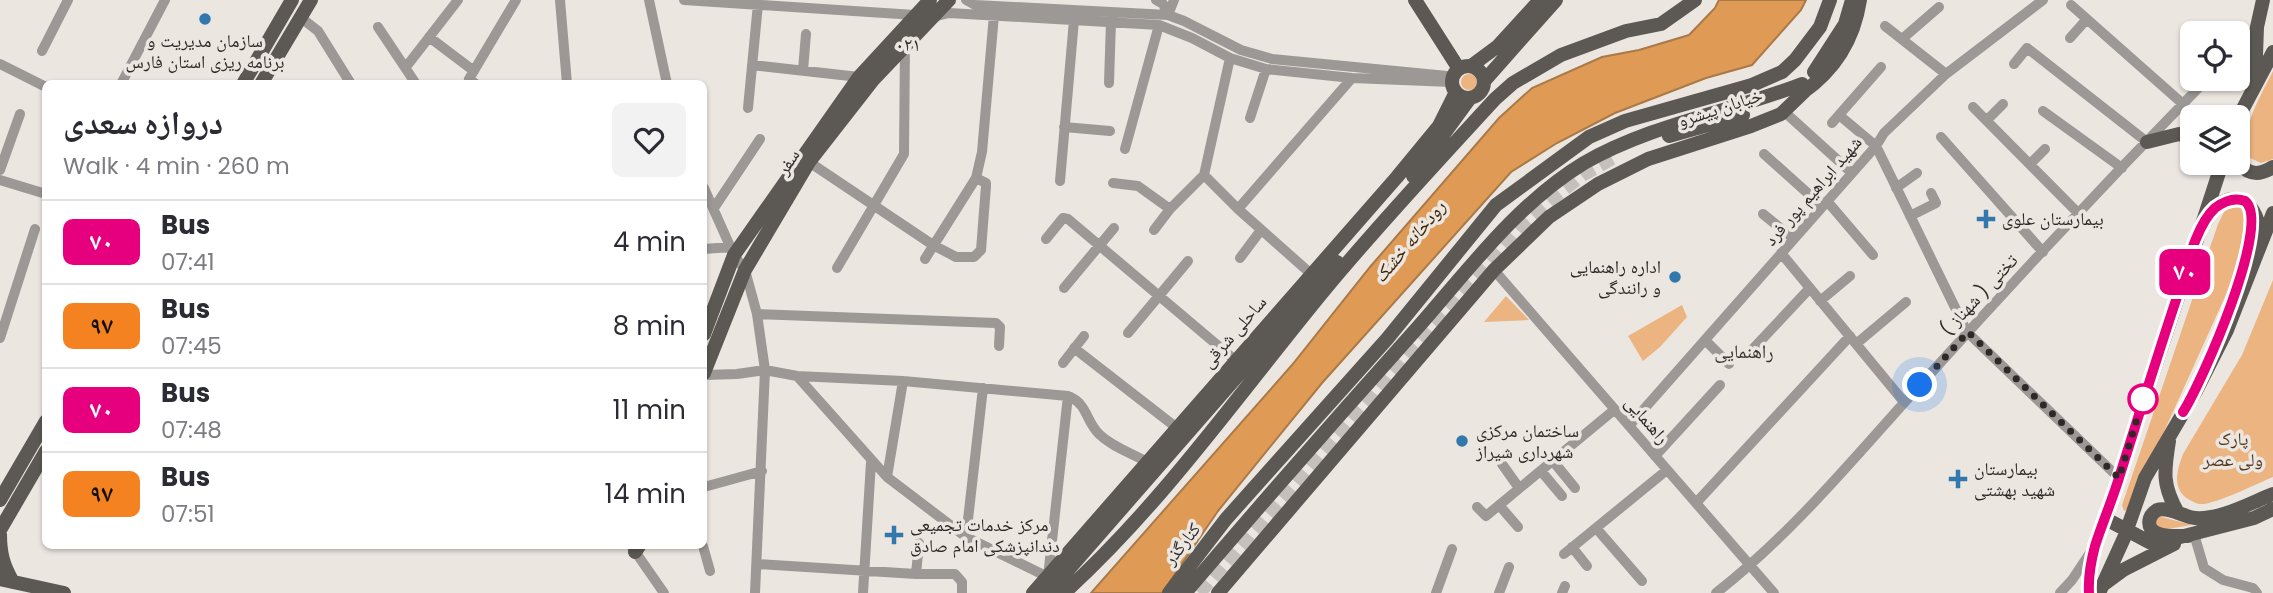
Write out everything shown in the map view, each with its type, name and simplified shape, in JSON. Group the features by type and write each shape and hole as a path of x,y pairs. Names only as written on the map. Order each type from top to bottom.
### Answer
{"main road":[{"path":"245,80 292,0"},
{"path":"263,80 310,0"},
{"name":"سفر","path":"707,325 733,251 859,77 930,0"},
{"name":"سفر","path":"707,366 744,270 809,162 873,80 905,43 949,0"},
{"path":"1415,0 1469,98"},
{"name":"ساحلی شرقی","path":"1033,593 1438,126 1458,77 1498,46 1540,0"},
{"path":"1458,77 1480,70 1485,80 1556,0"},
{"path":"1064,593 1096,564 1169,483 1218,426 1328,286 1495,99 1513,83 1561,55 1626,31 1661,24 1695,0"},
{"path":"1226,519 1387,339 1496,205 1589,137 1625,121 1752,85 1782,72 1795,60 1820,27 1830,0"},
{"name":"خیابان پیشرو","path":"1805,87 1836,41 1845,24 1852,0"},
{"name":"خیابان پیشرو","path":"1617,166 1642,144 1743,115 1805,87 1835,62 1846,46 1857,19 1860,0"},
{"path":"2255,83 2257,27 2262,3"},
{"path":"2244,105 2273,52"},
{"name":"ساحلی شرقی","path":"1048,593 1423,165 1469,98 1483,90 1485,80"},
{"path":"1185,593 1509,226 1554,186 1587,162 1638,136 1805,87"},
{"path":"1601,155 1602,166 1617,166 1648,159 1751,126 1781,114 1805,87"},
{"path":"2147,142 2180,134"},
{"path":"1587,162 1598,169 1598,184"},
{"path":"1218,593 1494,270 1549,217 1598,184 1617,166"},
{"path":"2250,173 2273,167"},
{"path":"2212,175 2214,188"},
{"path":"2089,593 2088,579 2096,544 2218,175"},
{"path":"2195,244 2214,209 2226,201 2245,201 2254,208 2258,218 2259,239 2252,265"},
{"path":"2101,589 2128,528 2145,478 2219,349 2273,214"},
{"path":"1226,519 1252,499 1364,377 1384,365"},
{"path":"1064,593 1080,566 1193,443 1214,413 1227,386"},
{"path":"0,500 42,428"},
{"path":"2170,432 2164,474 2167,494 2178,513"},
{"path":"42,458 0,532 0,554 7,580 64,593"},
{"path":"2191,535 2163,536 2153,531 2149,523 2151,515 2157,510 2193,518 2207,517 2273,494"},
{"path":"2106,519 2128,528 2153,544 2254,518 2273,509"},
{"name":"کنارگذر","path":"1170,593 1226,519"},
{"path":"2101,589 2123,570 2191,535"}],"street":[{"path":"43,51 68,0"},
{"path":"123,80 165,0"},
{"path":"406,67 458,0"},
{"path":"560,0 567,80"},
{"path":"649,0 666,80"},
{"path":"684,0 915,15"},
{"path":"966,0 975,5 1168,15 1241,50 1272,59 1458,77"},
{"path":"1098,12 1107,7 1111,0"},
{"path":"1156,0 1163,4 1168,15"},
{"path":"1168,15 1174,0"},
{"name":"شهید ابراهیم پور فرد","path":"1629,426 1852,173 1884,133 1946,74 2043,0"},
{"path":"470,80 512,2"},
{"path":"748,108 758,4"},
{"path":"2071,5 2183,104"},
{"path":"1902,39 1939,7"},
{"path":"933,17 949,13 1159,24 1230,58 1266,69 1352,78 1458,77"},
{"path":"925,259 976,178 982,152 994,15"},
{"path":"300,18 318,31 349,80"},
{"path":"1060,181 1074,20"},
{"path":"2070,38 2085,20"},
{"path":"1109,83 1111,21"},
{"path":"1125,149 1159,24"},
{"path":"1885,26 1946,74"},
{"path":"378,27 414,80"},
{"path":"2250,34 2257,27"},
{"path":"803,69 807,34"},
{"path":"429,37 474,71"},
{"path":"837,268 905,148 905,43"},
{"path":"2014,64 2027,48 2147,142"},
{"path":"1154,230 1203,175 1230,58"},
{"path":"0,64 42,85"},
{"path":"752,65 859,77"},
{"path":"1881,67 1835,119 1875,146 1968,332 2119,478"},
{"path":"1250,118 1266,69"},
{"path":"1238,209 1352,78"},
{"name":"تختی ( شهناز )","path":"1716,593 1751,566 1800,517 1968,332 2195,91"},
{"path":"1987,120 2003,104"},
{"path":"1973,107 2079,214"},
{"path":"2043,111 2122,168"},
{"path":"0,170 20,114"},
{"path":"1789,116 1852,173"},
{"path":"1064,127 1110,131"},
{"path":"1941,137 2043,252"},
{"path":"714,208 760,139"},
{"path":"2030,164 2045,149"},
{"path":"1764,154 1825,204 1873,255"},
{"path":"809,162 933,245 956,257 978,255 981,250 986,183 976,178"},
{"path":"1896,188 1917,173"},
{"path":"1203,175 1310,273"},
{"path":"0,180 42,193"},
{"path":"1113,183 1138,186 1170,209"},
{"path":"1910,216 1936,203 1931,193"},
{"path":"707,195 744,270 757,314 765,370 755,593"},
{"path":"1763,214 1794,239"},
{"path":"1046,239 1063,218 1066,218 1235,360"},
{"path":"1064,288 1114,228"},
{"path":"0,338 35,229"},
{"path":"1240,258 1261,230"},
{"path":"707,249 733,251"},
{"path":"1781,254 1904,402"},
{"path":"1128,333 1188,261"},
{"name":"راهنمایی","path":"1494,270 1774,593"},
{"path":"1820,300 1850,276"},
{"path":"1751,351 1810,288"},
{"path":"1696,503 1853,340 1906,302"},
{"path":"757,314 999,324 999,346"},
{"path":"1063,363 1084,336"},
{"path":"1705,340 1729,364"},
{"path":"1074,348 1177,428"},
{"path":"707,374 765,370 797,376 903,381 1068,396 1082,404 1097,432 1147,462"},
{"path":"797,376 887,477 966,537 1048,577 1068,396"},
{"path":"887,477 903,381"},
{"path":"1655,456 1720,385"},
{"path":"966,537 983,388"},
{"path":"1477,507 1486,516 1614,410"},
{"path":"1553,461 1575,488"},
{"path":"863,593 871,462"},
{"path":"1502,464 1519,488"},
{"path":"1587,566 1568,550 1667,470"},
{"path":"707,486 762,471"},
{"path":"1541,471 1562,495"},
{"path":"1499,505 1518,527"},
{"path":"1596,528 1642,581"},
{"path":"2191,535 2204,568 2223,580 2253,588 2257,593"},
{"path":"916,574 919,543"},
{"path":"2060,593 2096,544"},
{"path":"636,549 664,593"},
{"path":"704,549 710,570"},
{"path":"1436,593 1452,549"},
{"path":"757,564 955,574 962,582 962,593"},
{"path":"1499,593 1509,567"}],"green space":[{"path":"2273,71 2273,159 2261,163 2250,158 2250,121"},
{"path":"1469,74 1475,76 1475,88 1469,90 1463,88 1461,82 1463,76"},
{"path":"2236,206 2246,211 2254,222 2253,235 2129,509 2124,511 2122,505 2218,224 2225,210"},
{"name":"پارک ولی عصر","path":"2273,280 2273,477 2206,504 2191,501 2178,486 2181,459 2242,355"},
{"path":"1506,296 1529,320 1484,322"},
{"path":"1682,305 1687,317 1660,347 1643,361 1628,336"},
{"path":"2158,516 2192,525 2160,530 2154,521"}],"water":[{"name":"رودخانه خشک","path":"1719,0 1806,0 1801,10 1752,65 1706,78 1615,113 1557,143 1511,172 1322,383 1218,511 1162,593 1091,593 1292,365 1370,267 1499,118 1532,88 1602,57 1639,50 1689,35 1715,8"}],"tunnel":[{"path":"1199,593 1409,350 1526,222 1582,175 1618,155"}],"bus line":[{"name":"۷۰","path":"2089,593 2088,579 2096,544 2195,244 2214,209 2226,201 2245,201 2254,208 2258,218 2259,239 2252,265 2219,349 2183,412"}],"place":[{"name":"سازمان مدیریت و برنامه ریزی استان فارس","path":"205,19"},
{"name":"بیمارستان علوی","path":"1986,219"},
{"name":"اداره راهنمایی و رانندگی","path":"1675,277"},
{"name":"ساختمان مرکزی شهرداری شیراز","path":"1462,441"},
{"name":"بیمارستان شهید بهشتی","path":"1958,479"},
{"name":"مرکز خدمات تجمیعی دندانپزشکی امام صادق","path":"894,535"}],"district":[{"name":"۰۲۱","path":"908,44"},
{"name":"راهنمایی","path":"1744,351"}],"route":[{"path":"1920,385 1968,332 2119,478 2143,399"}]}
